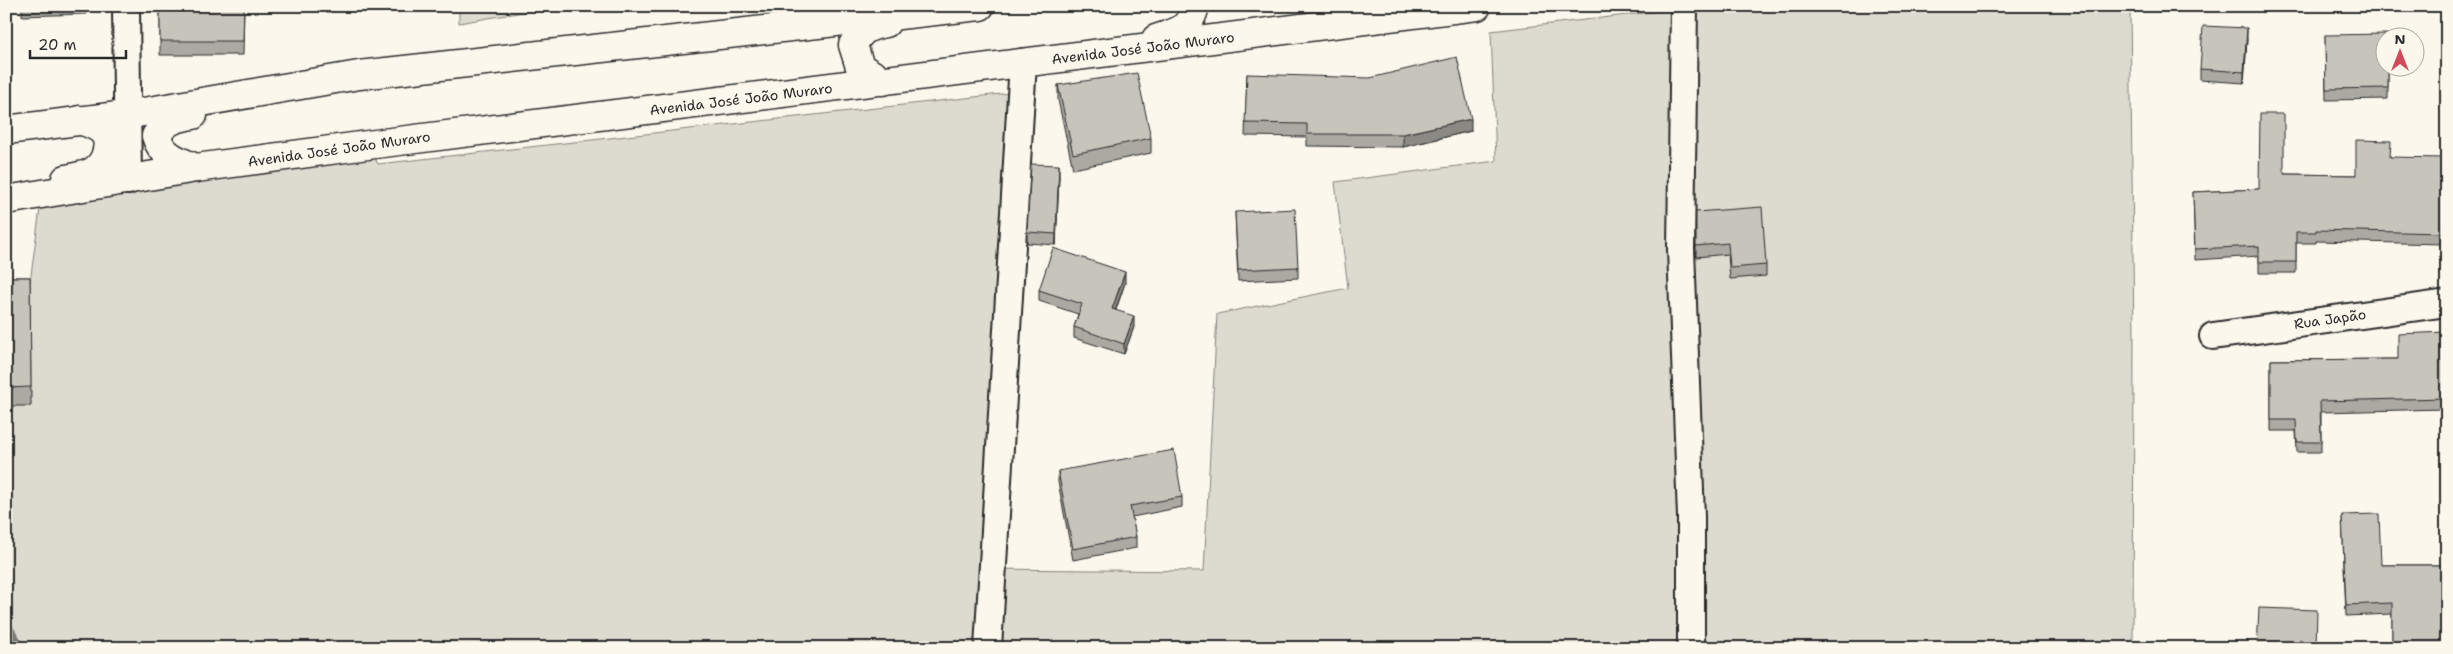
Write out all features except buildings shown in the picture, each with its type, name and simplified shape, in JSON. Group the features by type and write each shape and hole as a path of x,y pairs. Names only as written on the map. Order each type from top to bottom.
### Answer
{"main road":[{"path":"1064,57 1151,41 1183,30 1192,20 1195,6"},
{"name":"Avenida José João Muraro","path":"6,200 128,181 196,168 385,142 1477,6"},
{"path":"6,130 126,115 359,75 977,7"},
{"path":"883,81 860,67 855,57 853,46 858,35 866,27 977,7"},
{"path":"196,168 172,158 160,147 156,136 163,125 178,117 277,102 359,75"},
{"path":"6,194 92,172 102,164 109,147 107,136 96,125 78,120"}],"street":[{"path":"126,6 128,181"},
{"path":"1684,6 1681,249 1691,517 1691,648"},
{"path":"988,648 1023,62"},
{"name":"Rua Japão","path":"2213,336 2447,302"}],"shaded area":[{"path":"459,6 559,6 459,23"},
{"path":"1703,6 2130,6 2134,336 2133,648 6,648 6,343 28,297 41,201 372,152 378,164 1010,93 985,569 1204,571 1217,314 1348,288 1335,182 1496,161 1491,31"}],"waterway":[{"path":"6,625 21,648"}]}
